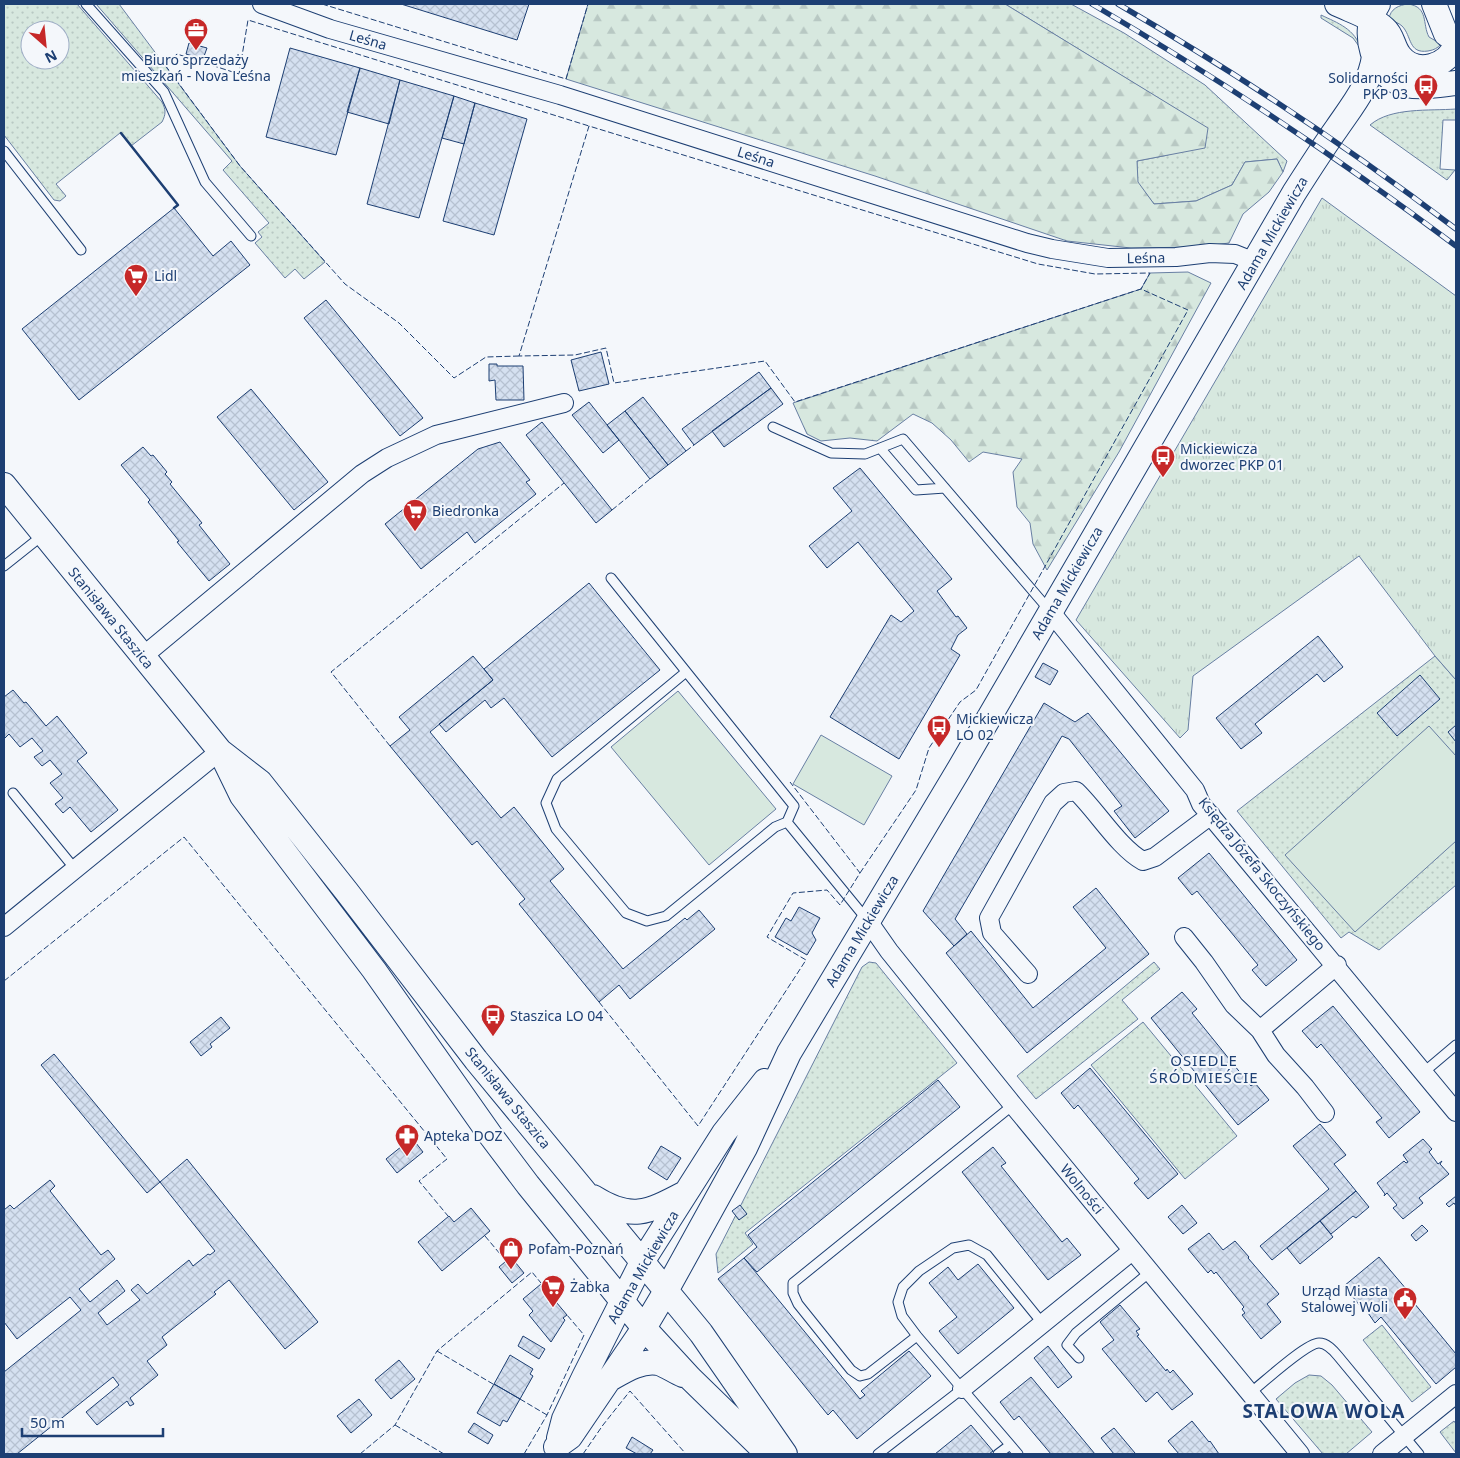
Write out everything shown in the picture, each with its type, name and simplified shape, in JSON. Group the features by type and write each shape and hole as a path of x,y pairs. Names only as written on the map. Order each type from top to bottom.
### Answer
{"street":[{"name":"Leśna","path":"262,4 330,29 560,95 1027,243 1108,258 1176,257 1210,253 1235,254 1255,262"},
{"path":"1337,4 1375,12 1387,30 1394,48 1405,61 1413,65 1456,67"},
{"path":"1434,4 1446,34 1456,40"},
{"path":"1375,12 1369,32 1374,56 1384,73 1397,82 1406,85 1419,86 1456,83"},
{"path":"1430,67 1449,57 1456,44"},
{"name":"Adama Mickiewicza","path":"554,1450 570,1437 644,1328 666,1291 745,1148 789,1053 958,771 1294,193 1348,114 1368,78 1374,56"},
{"name":"Adama Mickiewicza","path":"1348,114 1397,82 1430,67"},
{"path":"142,657 355,480 387,458 436,435 564,403"},
{"name":"Stanisława Staszica","path":"4,485 220,751 260,782 476,1060 701,1333 785,1454"},
{"name":"Księdza Józefa Skoczyńskiego","path":"1050,611 1195,790 1201,804 1289,911 1296,916 1456,1112"},
{"path":"4,927 220,751"},
{"name":"Stanisława Staszica","path":"220,751 242,796 374,970 502,1150 644,1328 690,1378 768,1454"},
{"path":"1028,974 992,933 989,918 1053,803 1064,793 1076,791 1090,804 1131,854 1143,860 1155,857 1211,816"},
{"name":"Wolności","path":"868,921 889,951 1132,1252 1300,1454"},
{"path":"1184,937 1234,1005 1260,1030 1276,1055 1305,1087 1325,1113"},
{"path":"1260,1030 1336,965"},
{"name":"Adama Mickiewicza","path":"554,1450 564,1419 642,1262 724,1133 789,1053"},
{"path":"582,1189 606,1205 620,1211 640,1212 658,1208 686,1192"},
{"path":"962,1389 1132,1252"},
{"name":"Adama Mickiewicza","path":"609,1380 633,1366 647,1364 658,1364 690,1378"},
{"path":"1382,1454 1456,1394"}],"lane":[{"path":"86,4 164,92 205,182 251,236"},
{"path":"4,151 81,250"},
{"path":"772,427 832,453 865,454 903,439 1050,611"},
{"path":"880,448 916,490 945,488"},
{"path":"4,566 44,535"},
{"path":"612,578 794,806 787,822 775,827 666,916 647,921 626,913 556,829 546,803 557,779 686,672"},
{"path":"13,793 75,869"},
{"path":"787,822 868,921"},
{"path":"1424,1072 1456,1045"},
{"path":"917,1336 868,1374 860,1376 851,1370 798,1304 793,1293 793,1283 1013,1105"},
{"path":"1018,1454 917,1336 902,1316 898,1302 903,1287 920,1271 953,1248 969,1245 987,1256 1043,1324"},
{"path":"1079,1358 1067,1345 1076,1334 1150,1272"},
{"path":"1250,1394 1308,1346 1320,1342 1334,1351 1419,1454"},
{"path":"878,1454 962,1389"},
{"path":"998,1454 1010,1444"}],"green space":[{"path":"4,4 77,4 162,102 165,110 162,122 131,146 120,133 56,184 66,196 60,201 54,200 4,135"},
{"path":"96,4 119,4 240,166 325,262 304,279 295,269 285,278 255,243 262,237 258,232 269,223 223,170 232,161"},
{"path":"588,4 1005,4 1208,128 1205,148 1137,161 1138,182 1154,204 1196,201 1232,185 1245,162 1277,159 1283,172 1269,192 1243,214 1229,243 1198,247 1131,248 1067,241 875,176 566,79"},
{"path":"1005,4 1071,4 1124,33 1205,85 1287,161 1283,172 1277,159 1245,162 1232,185 1196,201 1154,204 1137,182 1137,161 1168,155 1207,128"},
{"path":"1408,4 1415,6 1422,12 1429,37 1441,44 1437,48 1428,51 1417,50 1402,26 1389,19 1391,13 1396,8"},
{"path":"1321,15 1340,24 1355,36 1361,49 1353,38 1321,18"},
{"path":"1456,109 1456,120 1443,120 1440,169 1455,170 1447,180 1370,125 1388,115 1422,110"},
{"path":"1322,198 1456,296 1456,680 1435,656 1359,556 1193,676 1188,730 1180,738 1076,620"},
{"path":"1188,272 1211,283 1119,452 1047,570 1033,544 1030,523 1017,507 1013,472 1022,459 983,452 969,462 951,440 932,423 913,414 877,441 850,438 821,441 807,434 793,403 1141,289 1150,273"},
{"path":"1435,656 1456,680 1456,885 1379,950 1349,932 1341,938 1237,811"},
{"path":"678,691 776,809 709,865 611,747"},
{"path":"1429,726 1456,756 1456,841 1355,932 1285,855"},
{"path":"821,735 892,776 864,825 793,784"},
{"path":"869,962 876,963 957,1063 745,1233 753,1244 718,1273 716,1254 862,967"},
{"path":"1154,962 1160,969 1122,1000 1138,1019 1036,1099 1017,1076"},
{"path":"1143,1022 1237,1136 1185,1179 1091,1065"},
{"path":"1382,1325 1431,1387 1412,1402 1363,1340"},
{"path":"1309,1375 1321,1376 1332,1385 1372,1432 1346,1454 1323,1454 1276,1399 1295,1383"},
{"path":"1454,1421 1456,1424 1456,1453 1440,1432"}],"building":[{"path":"401,4 529,4 517,40"},
{"path":"189,43 207,48 203,59 186,54"},
{"path":"290,48 360,68 336,155 266,137"},
{"path":"360,68 400,80 389,124 347,112"},
{"path":"400,80 454,96 419,218 367,204"},
{"path":"454,96 475,103 464,144 442,138"},
{"path":"475,103 527,119 494,235 443,221"},
{"name":"Lidl","path":"174,208 213,256 231,241 250,265 79,400 22,329"},
{"path":"326,300 423,418 400,436 304,318"},
{"path":"601,352 609,384 579,391 571,360"},
{"path":"489,364 497,364 497,366 523,366 524,400 496,400 495,380 489,381"},
{"path":"759,372 771,388 694,445 682,429"},
{"path":"771,388 783,404 724,447 712,431"},
{"path":"251,389 328,482 294,510 217,417"},
{"path":"643,397 686,451 668,465 625,411"},
{"path":"589,402 619,440 603,453 572,415"},
{"path":"625,411 668,465 650,479 607,425"},
{"path":"542,422 612,510 596,523 526,435"},
{"path":"500,442 530,480 526,482 536,494 475,543 467,532 421,569 385,524 478,449"},
{"path":"143,447 151,456 153,455 167,472 165,474 172,482 170,484 202,523 199,525 230,564 209,581 177,542 179,541 148,502 150,500 121,465"},
{"path":"860,468 952,579 937,591 956,617 958,616 967,628 958,635 951,649 960,655 899,759 830,717 891,615 901,622 914,611 858,542 827,568 809,546 852,511 833,488"},
{"path":"589,583 660,670 552,757 504,698 491,708 485,700 446,732 439,724 493,680 484,669"},
{"path":"1318,636 1343,667 1324,682 1317,674 1255,724 1262,733 1241,749 1216,718"},
{"path":"473,656 493,680 430,732 501,818 514,807 564,869 550,881 623,969 685,918 687,920 699,910 715,929 630,999 619,985 599,1002 519,904 525,899 477,841 472,845 390,746 410,730 399,717"},
{"path":"1043,663 1058,671 1050,685 1035,677"},
{"path":"1420,675 1440,699 1397,736 1377,713"},
{"path":"13,690 46,726 57,716 87,753 77,761 118,810 91,832 70,807 63,813 55,804 63,798 50,783 62,774 50,760 42,766 34,757 43,751 32,738 20,747 9,734 4,739 4,697"},
{"path":"1044,703 1075,722 1088,713 1169,811 1135,838 1114,811 1122,806 1069,739 1062,736 955,919 967,934 954,946 923,911"},
{"path":"1456,725 1456,742 1448,732"},
{"path":"1209,853 1297,960 1266,986 1252,970 1258,965 1197,891 1192,895 1178,878"},
{"path":"1096,888 1149,954 1027,1053 946,953 971,931 1033,1008 1106,948 1073,907"},
{"path":"799,907 820,918 812,933 816,940 807,955 775,937 786,918 791,921"},
{"path":"1182,992 1197,1009 1192,1013 1251,1086 1255,1083 1269,1100 1238,1125 1151,1018"},
{"path":"1333,1006 1420,1112 1389,1138 1376,1122 1382,1118 1321,1044 1317,1048 1302,1031"},
{"path":"221,1017 230,1028 210,1044 212,1047 201,1056 190,1042"},
{"path":"54,1054 160,1182 147,1193 41,1065"},
{"path":"1090,1068 1178,1174 1148,1199 1134,1183 1139,1179 1078,1105 1074,1109 1061,1093"},
{"path":"938,1080 960,1107 757,1272 744,1258 757,1247 748,1235"},
{"path":"1320,1124 1346,1155 1334,1164 1356,1191 1272,1260 1260,1246 1329,1189 1293,1146"},
{"path":"412,1138 423,1152 397,1173 386,1159"},
{"path":"1423,1139 1432,1149 1429,1152 1438,1164 1442,1161 1440,1164 1449,1174 1419,1198 1423,1203 1403,1219 1393,1208 1397,1205 1387,1193 1384,1196 1385,1194 1377,1183 1404,1161 1408,1162 1403,1155"},
{"path":"661,1146 681,1158 667,1180 648,1168"},
{"path":"993,1147 1006,1163 1001,1166 1062,1242 1067,1238 1081,1255 1048,1280 962,1172"},
{"path":"187,1159 318,1322 285,1349 229,1280 214,1292 216,1294 162,1337 167,1345 147,1361 158,1375 130,1398 134,1404 130,1406 127,1401 97,1425 86,1412 119,1385 113,1377 17,1454 4,1454 4,1372 81,1310 70,1297 17,1339 4,1322 4,1210 10,1205 14,1209 50,1180 55,1186 50,1191 101,1255 108,1250 115,1259 79,1289 90,1302 117,1280 125,1291 98,1313 107,1325 140,1300 131,1290 138,1284 147,1294 189,1260 193,1266 215,1251 160,1182"},
{"path":"1356,1191 1369,1207 1356,1218 1353,1216 1331,1234 1320,1221"},
{"path":"1456,1196 1456,1206 1454,1203 1449,1207 1446,1204"},
{"path":"740,1205 747,1214 739,1220 732,1211"},
{"path":"1182,1205 1197,1223 1183,1234 1168,1217"},
{"path":"471,1208 490,1231 442,1271 418,1242 449,1216 454,1222"},
{"path":"1320,1221 1333,1237 1300,1264 1287,1248"},
{"path":"1422,1225 1428,1231 1416,1241 1411,1235"},
{"path":"1209,1233 1223,1250 1235,1241 1279,1294 1267,1304 1281,1322 1261,1339 1242,1315 1245,1313 1242,1309 1244,1307 1216,1272 1214,1274 1211,1270 1208,1273 1188,1249"},
{"name":"Pofam-Poznań","path":"511,1257 524,1273 512,1283 499,1267"},
{"name":"Urząd Miasta Stalowej Woli","path":"1379,1257 1456,1354 1456,1367 1436,1384 1381,1317 1375,1323 1344,1286"},
{"path":"744,1258 860,1399 865,1395 861,1391 909,1351 931,1376 857,1439 833,1410 828,1415 718,1279"},
{"path":"978,1264 1014,1308 958,1354 939,1331 957,1317 929,1283 948,1267 958,1280"},
{"path":"541,1284 567,1315 563,1318 565,1320 551,1342 529,1315 533,1311 523,1299"},
{"path":"1120,1305 1140,1329 1136,1331 1139,1335 1137,1336 1166,1371 1167,1369 1170,1373 1173,1370 1193,1394 1172,1410 1157,1392 1146,1402 1102,1349 1114,1340 1100,1322"},
{"path":"523,1336 545,1349 539,1359 518,1346"},
{"path":"1048,1346 1072,1377 1058,1388 1034,1358"},
{"path":"510,1355 533,1369 530,1374 533,1376 520,1399 494,1384"},
{"path":"399,1360 415,1379 391,1399 375,1380"},
{"path":"1031,1377 1095,1454 1051,1454 1019,1416 1014,1420 1000,1402"},
{"path":"494,1384 520,1399 507,1422 503,1420 500,1426 477,1413"},
{"path":"359,1399 372,1415 351,1433 337,1416"},
{"path":"1192,1421 1219,1454 1179,1454 1168,1441"},
{"path":"474,1423 493,1435 488,1444 468,1432"},
{"path":"971,1425 993,1451 989,1454 935,1454"},
{"path":"1114,1428 1135,1453 1114,1454 1101,1438"},
{"path":"632,1437 653,1450 650,1454 637,1454 626,1448"}],"railway":[{"path":"1092,4 1278,120 1456,246"},
{"path":"1118,4 1248,83 1374,169 1456,229"}],"fence":[{"path":"322,4 566,79 588,4"},
{"path":"519,356 486,357 454,378 399,323 345,284 240,166 165,65 177,54 239,74 248,20 589,126"},
{"path":"860,873 916,790 929,748 960,702 976,690 1188,310 1141,289 795,402 765,361 614,383 606,348 575,355 519,356 589,126 1038,264 1095,274 1150,273 1141,289"},
{"path":"686,451 694,445"},
{"path":"612,510 650,479"},
{"path":"390,746 331,672 564,483"},
{"path":"599,1002 698,1126 806,960 767,937 793,893 827,890 840,905 860,873 790,782"},
{"path":"4,981 184,837 447,1159 419,1181 448,1216"},
{"path":"485,1236 506,1261"},
{"path":"360,1454 395,1425 437,1351 532,1272 541,1283"},
{"path":"524,1454 547,1415 584,1335 567,1315"},
{"path":"437,1351 493,1384"},
{"path":"583,1454 630,1391 686,1454"},
{"path":"520,1399 547,1415"},
{"path":"395,1425 444,1454"}],"wall":[{"path":"121,133 178,205 174,208"}],"place":[{"name":"Biuro sprzedaży mieszkań - Nova Leśna","path":"196,51"},
{"name":"Solidarności PKP 03","path":"1426,107"},
{"name":"Lidl","path":"136,297"},
{"name":"Mickiewicza dworzec PKP 01","path":"1163,478"},
{"name":"Biedronka","path":"415,532"},
{"name":"Mickiewicza LO 02","path":"939,748"},
{"name":"Staszica LO 04","path":"493,1037"},
{"name":"Apteka DOZ","path":"407,1157"},
{"name":"Pofam-Poznań","path":"511,1270"},
{"name":"Żabka","path":"553,1308"},
{"name":"Urząd Miasta Stalowej Woli","path":"1405,1320"}],"district":[{"name":"OSIEDLE ŚRÓDMIEŚCIE","path":"1204,1070"},
{"name":"STALOWA WOLA","path":"1324,1411"}]}
